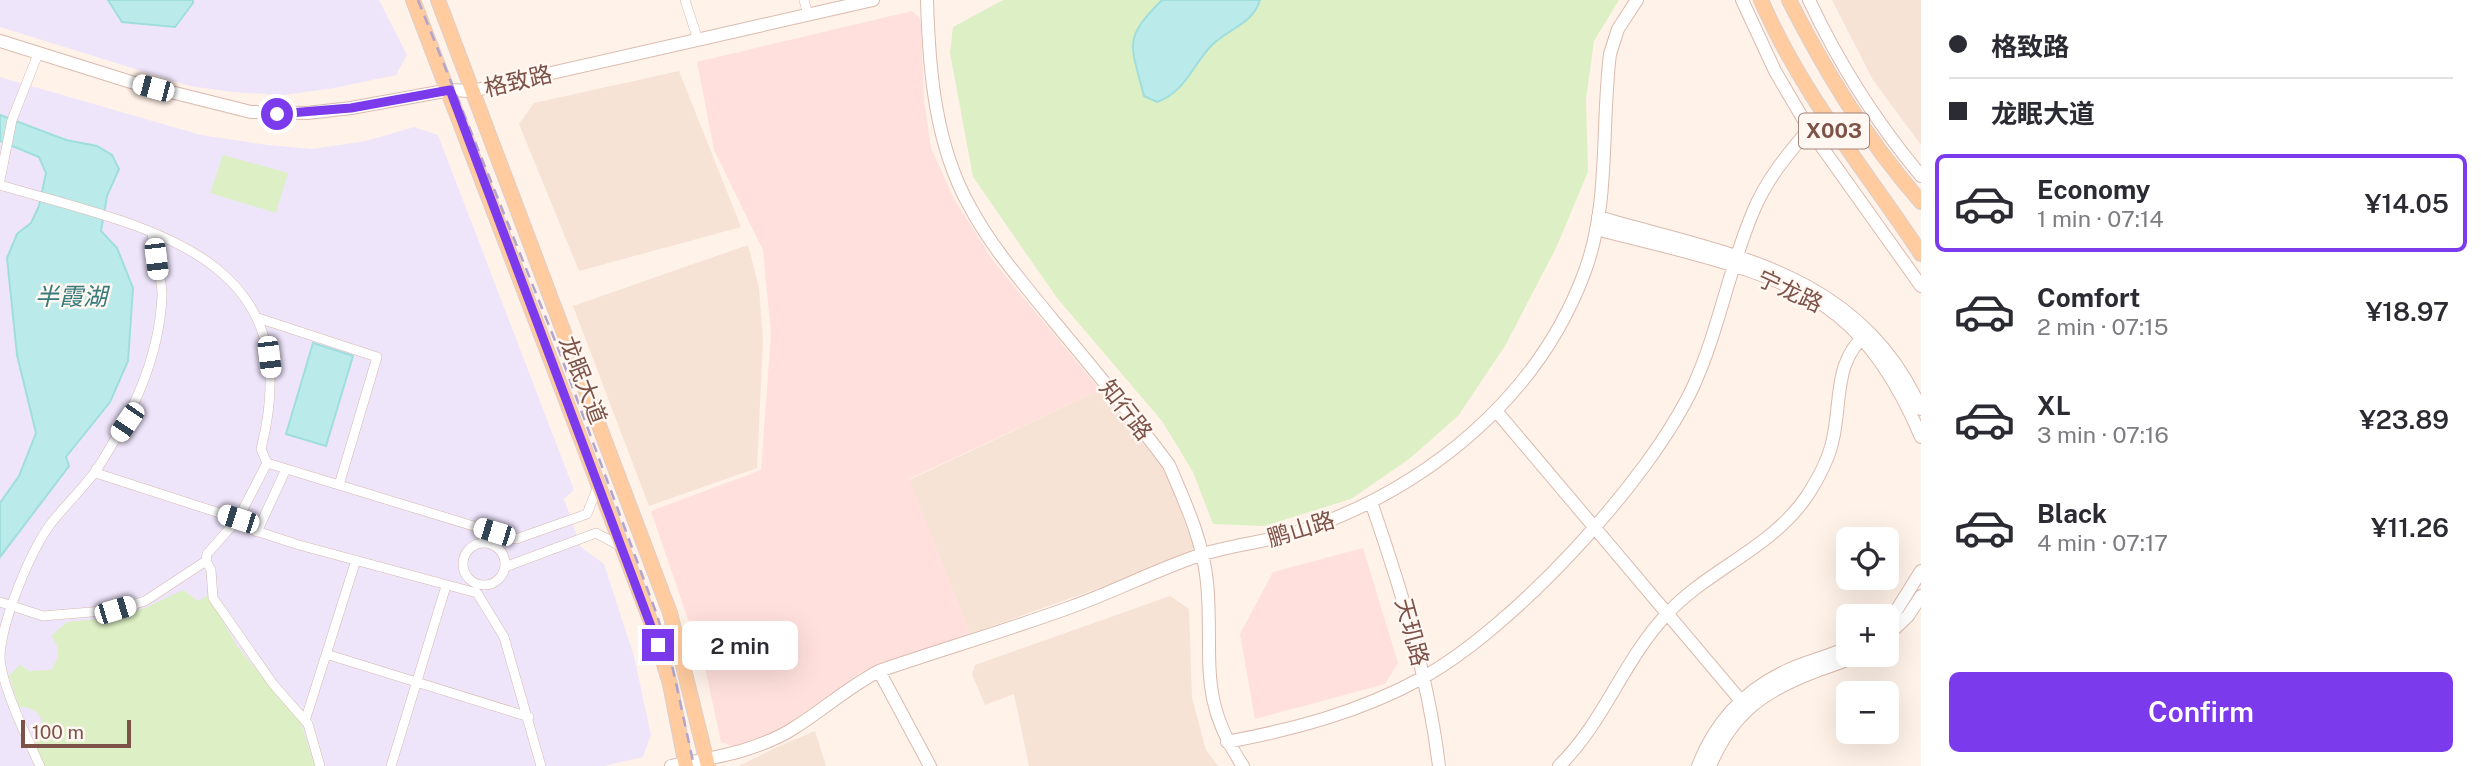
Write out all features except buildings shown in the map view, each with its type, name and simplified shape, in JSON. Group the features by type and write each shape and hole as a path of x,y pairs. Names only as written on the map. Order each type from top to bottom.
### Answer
{"main road":[{"name":"龙眠大道","path":"413,0 450,90 652,625 670,684 681,765"},
{"name":"龙眠大道","path":"438,0 670,613 708,762"},
{"name":"X003","path":"1761,0 1777,37 1818,109 1921,254"},
{"name":"X003","path":"1789,0 1833,84 1887,163 1921,202"}],"street":[{"path":"685,0 698,40"},
{"path":"804,0 808,15"},
{"name":"格致路","path":"0,41 195,100 251,112 307,113 450,90 472,91 873,0"},
{"name":"知行路","path":"927,0 929,66 944,138 969,206 996,251 1169,465 1202,555 1207,581 1211,694 1227,742 1243,766"},
{"name":"知行路","path":"934,84 937,65 936,0"},
{"name":"鹏山路","path":"681,765 708,762 792,730 855,683 879,671 1072,607 1202,555 1301,531 1371,502 1446,455 1497,412 1540,358 1564,318 1585,271 1597,223 1611,54 1618,29 1637,0"},
{"path":"1742,0 1775,71 1809,129 1921,286"},
{"path":"1809,0 1850,80 1888,136 1921,176"},
{"path":"0,180 12,120 38,54"},
{"path":"1227,742 1336,717 1424,677 1478,640 1513,609 1594,527 1673,424 1698,375 1753,211 1779,165 1809,129"},
{"path":"0,186 152,234 205,257 233,282 258,317 267,341 271,374 270,412 261,449 267,463 516,539 587,514 599,484"},
{"name":"宁龙路","path":"1597,223 1737,262 1797,290 1865,335 1899,366 1921,409"},
{"path":"40,766 12,700 0,657 12,605 47,529 96,469 127,422 148,374 160,325 163,292 152,234"},
{"path":"258,317 377,357 339,485"},
{"path":"1559,766 1591,728 1632,659 1667,613 1699,584 1776,532 1806,497 1831,447 1838,383 1844,364 1865,335"},
{"name":"宁龙路","path":"1865,335 1894,382 1921,438"},
{"path":"1497,412 1744,704"},
{"path":"267,463 238,519 207,554 206,561 211,570 213,598 273,684 305,721 319,754 320,766"},
{"path":"96,469 99,474 238,519 244,527 257,532 446,586 479,589 494,583 505,567 596,533 622,547"},
{"path":"257,532 286,469"},
{"name":"天玑路","path":"1371,502 1413,632 1424,677 1439,766"},
{"path":"490,544 494,532"},
{"path":"490,544 501,553 505,567"},
{"path":"490,544 470,548 463,561 465,574 479,589 504,637 541,766"},
{"path":"305,721 355,560"},
{"path":"0,602 43,616 115,610 145,601 206,561"},
{"path":"1899,606 1921,571"},
{"path":"391,766 446,586"},
{"path":"1899,625 1921,596"},
{"path":"1698,766 1706,744 1723,718 1789,670 1836,652"},
{"path":"326,654 529,717"},
{"path":"1710,766 1744,704 1786,682 1836,663"},
{"path":"879,671 930,766"}],"shaded area":[{"path":"0,0 379,0 407,55 396,75 284,95 232,92 190,86 0,27"},
{"path":"1832,0 1921,0 1921,145 1873,80"},
{"path":"912,11 919,17 921,24 924,100 931,148 954,199 994,262 1100,390 909,479 970,634 861,672 777,732 732,746 721,742 706,672 651,511 761,470 771,334 763,250 714,150 697,62"},
{"path":"679,71 741,227 579,271 519,124 534,103"},
{"path":"0,77 201,135 268,145 312,149 366,141 414,127 438,135 574,490 564,499 581,547 604,564 634,656 651,735 643,757 604,766 0,766"},
{"path":"748,245 759,288 763,340 757,468 649,506 573,306"},
{"path":"1100,390 1168,474 1194,549 1189,556 970,634 909,480"},
{"path":"1363,548 1398,663 1385,684 1255,719 1240,634 1273,572"},
{"path":"1170,596 1189,609 1192,698 1206,750 1218,766 1029,766 1014,694 985,705 972,674 975,665"},
{"path":"815,731 826,766 739,766 775,748"}],"green space":[{"path":"1003,0 1619,0 1594,41 1586,99 1588,172 1556,248 1505,346 1458,416 1409,459 1351,499 1264,526 1213,524 1193,472 1162,421 1057,298 973,177 950,53 953,27"},
{"path":"223,155 288,173 276,213 210,193"},
{"path":"183,590 198,601 208,595 237,646 301,724 315,766 44,766 33,738 42,722 32,709 19,707 9,675 20,665 29,671 51,670 58,653 51,636 67,622 108,618 145,608"}],"water":[{"path":"108,0 193,0 193,3 175,27 122,22"},
{"path":"1162,0 1260,0 1251,16 1209,48 1181,86 1157,102 1144,96 1133,43 1140,25"},
{"name":"半霞湖","path":"0,115 66,140 97,146 112,155 119,169 107,196 101,231 117,248 133,288 128,361 110,402 66,457 69,466 0,557 0,503 19,476 36,433 17,355 7,258 17,234 31,223 39,206 46,173 39,157 0,141"},
{"path":"313,343 353,356 326,446 286,434"}],"railway":[{"path":"418,0 558,348 657,615 672,665 694,766"}],"route":[{"path":"277,114 351,108 450,90 658,645"}]}
